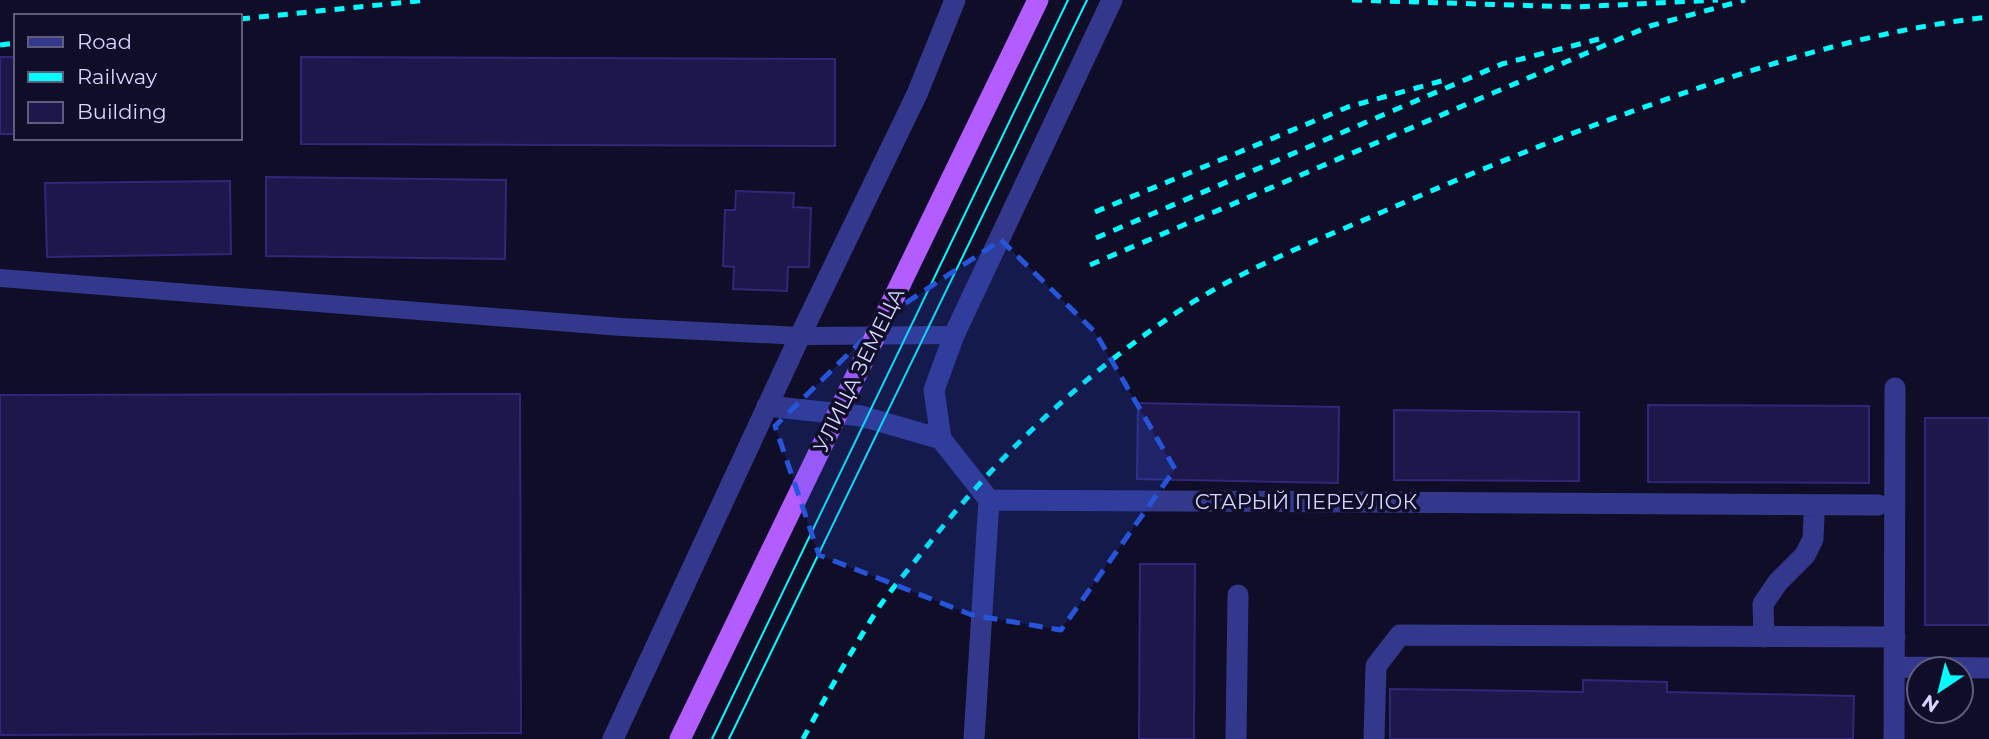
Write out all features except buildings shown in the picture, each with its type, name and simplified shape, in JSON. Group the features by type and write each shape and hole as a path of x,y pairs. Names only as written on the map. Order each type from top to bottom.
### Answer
{"main road":[{"name":"УЛИЦА ЗЕМЕЦА","path":"680,739 1038,0"}],"street":[{"path":"613,739 767,406 917,94 955,0"},
{"path":"974,739 989,500 941,439 934,390 954,335 1112,0"},
{"path":"1894,739 1895,388"},
{"path":"767,406 861,416 941,439"},
{"name":"СТАРЫЙ ПЕРЕУЛОК","path":"989,500 1878,505"},
{"path":"1764,636 1763,604 1777,582 1805,555 1813,539 1814,516"},
{"path":"1236,739 1238,595"},
{"path":"1374,739 1376,666 1400,635 1895,637"},
{"path":"1895,667 1989,668"}],"lane":[{"path":"0,278 621,327 800,336 954,335"}],"highlighted area":[{"path":"1001,240 1095,332 1175,469 1061,630 972,615 819,555 775,426 889,314"}],"tram line":[{"path":"712,739 1068,0"},
{"path":"729,739 1087,0"}],"railway":[{"path":"242,19 428,0"},
{"path":"1352,0 1575,7 1718,0"},
{"path":"1090,265 1650,26 1745,0"},
{"path":"803,739 879,607 951,516 1009,452 1072,393 1140,338 1198,299 1316,240 1449,183 1640,108 1837,46 1938,24 1989,17"},
{"path":"1096,238 1502,64 1599,39"},
{"path":"0,45 14,43"},
{"path":"1095,212 1348,107 1445,80"}]}
